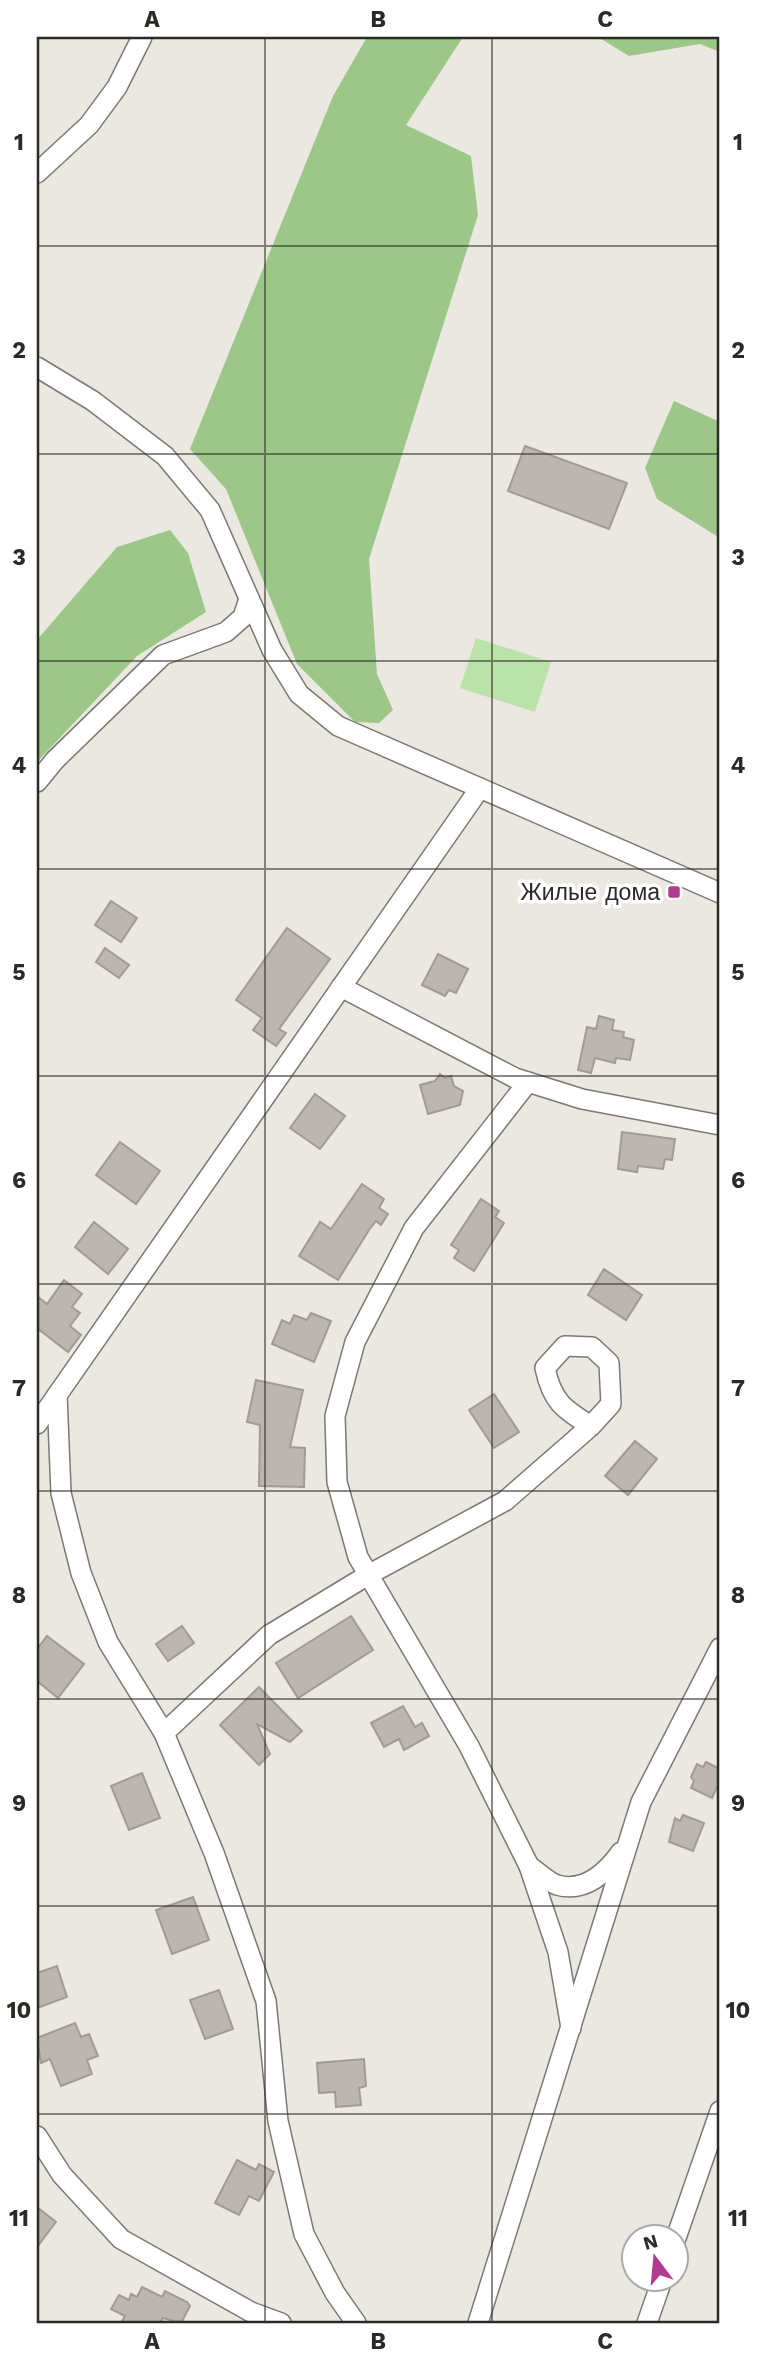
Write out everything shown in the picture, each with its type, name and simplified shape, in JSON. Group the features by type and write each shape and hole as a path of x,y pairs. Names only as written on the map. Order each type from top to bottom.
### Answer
{"street":[{"path":"37,173 89,125 117,87 142,37"},
{"path":"37,367 93,401 165,456 210,510 272,650 299,694 338,726 720,893"},
{"path":"37,782 55,760 163,655 226,632 243,617 249,599"},
{"path":"37,1424 480,788"},
{"path":"341,987 528,1082 582,1099 720,1125"},
{"path":"528,1082 414,1228 355,1342 335,1416 337,1482 358,1557 469,1746 529,1866 558,1952 571,2028"},
{"path":"57,1395 61,1493 81,1573 108,1642 164,1733 214,1853 266,2001 278,2121 304,2234 335,2293 356,2323"},
{"path":"164,1733 269,1635 368,1575 505,1501 591,1426"},
{"path":"478,2323 641,1802 720,1648"},
{"path":"529,1866 556,1885 581,1886 606,1872 629,1841"},
{"path":"681,2224 720,2110"},
{"path":"37,2136 62,2175 121,2239 251,2312 281,2323"},
{"path":"647,2323 657,2294"}],"green space":[{"path":"367,37 463,37 406,125 471,156 478,215 369,559 377,674 393,710 379,723 355,722 297,664 226,489 190,449 333,96"},
{"path":"598,37 720,37 720,52 700,44 629,56"},
{"path":"674,401 720,422 720,538 657,499 645,468"},
{"path":"170,530 188,553 206,612 137,656 37,762 37,640 117,547"},
{"path":"476,638 551,662 535,712 460,688"}],"building":[{"path":"525,446 627,483 609,529 508,491"},
{"path":"111,901 137,918 121,942 95,925"},
{"path":"287,928 330,959 279,1029 286,1033 276,1046 253,1030 262,1018 236,1000"},
{"path":"105,948 129,965 119,978 96,962"},
{"path":"438,954 468,969 456,993 449,990 445,996 422,985"},
{"path":"599,1016 614,1020 612,1030 624,1032 623,1037 634,1040 630,1060 616,1058 615,1063 595,1058 591,1073 578,1070 587,1027 596,1029"},
{"path":"440,1074 445,1078 451,1076 454,1086 463,1091 460,1105 428,1114 420,1085 435,1081"},
{"path":"315,1094 345,1116 320,1149 290,1128"},
{"path":"622,1132 675,1139 672,1160 665,1159 663,1169 638,1166 637,1172 618,1169"},
{"path":"120,1142 160,1171 136,1204 96,1175"},
{"path":"362,1184 384,1199 379,1208 388,1214 381,1225 376,1221 369,1230 338,1280 299,1256 320,1222 331,1229"},
{"path":"481,1199 499,1211 495,1217 504,1223 474,1271 454,1258 459,1250 451,1245"},
{"path":"94,1222 128,1249 108,1274 75,1247"},
{"path":"604,1269 642,1295 626,1320 588,1295"},
{"path":"64,1280 82,1294 72,1307 80,1313 70,1326 81,1335 68,1352 37,1328 37,1296 47,1304"},
{"path":"311,1313 331,1321 314,1362 272,1344 282,1320 290,1324 294,1315 307,1320"},
{"path":"256,1380 303,1390 290,1447 305,1448 304,1487 259,1486 260,1425 247,1422"},
{"path":"494,1394 519,1432 494,1448 469,1410"},
{"path":"635,1441 657,1459 628,1495 605,1476"},
{"path":"351,1616 373,1650 298,1698 276,1663"},
{"path":"182,1626 194,1643 168,1661 156,1644"},
{"path":"47,1636 84,1664 58,1698 37,1681 37,1649"},
{"path":"259,1687 302,1731 290,1742 257,1724 270,1754 259,1765 220,1725"},
{"path":"403,1706 415,1727 422,1723 429,1736 404,1750 399,1739 384,1747 371,1723"},
{"path":"706,1762 720,1769 720,1781 712,1798 691,1788 694,1781 691,1777 697,1764 703,1767"},
{"path":"142,1773 160,1818 129,1830 111,1786"},
{"path":"683,1815 704,1823 693,1851 669,1842 675,1818 680,1821"},
{"path":"193,1897 209,1940 172,1954 156,1910"},
{"path":"57,1966 67,1997 37,2008 37,1973"},
{"path":"219,1990 233,2029 205,2039 190,2000"},
{"path":"75,2023 81,2037 89,2034 98,2056 87,2060 92,2074 61,2086 50,2059 41,2063 37,2038"},
{"path":"364,2059 366,2086 359,2088 361,2105 336,2107 335,2092 319,2093 317,2063"},
{"path":"237,2160 256,2170 259,2164 274,2172 259,2201 249,2196 239,2215 215,2203"},
{"path":"37,2207 56,2222 37,2247"},
{"path":"142,2287 162,2297 165,2291 187,2302 190,2306 181,2323 163,2318 160,2323 121,2323 125,2316 111,2309 119,2295 129,2300 131,2294 137,2297"}],"place":[{"name":"Жилые дома","path":"674,892"}]}
